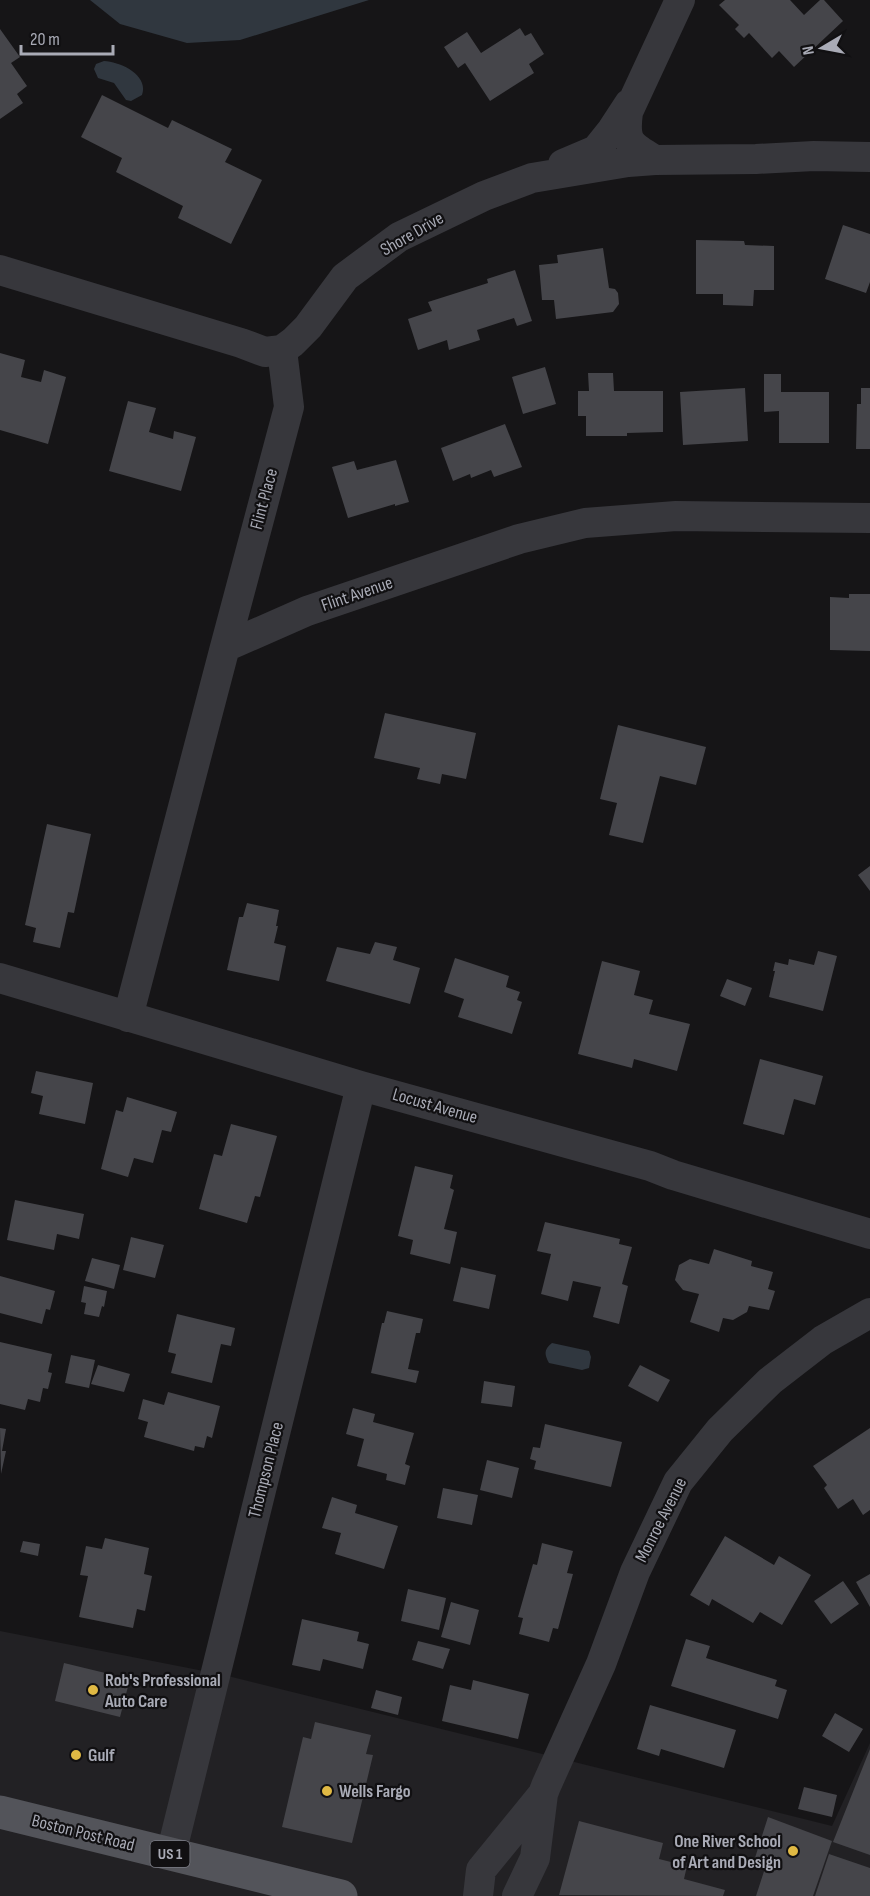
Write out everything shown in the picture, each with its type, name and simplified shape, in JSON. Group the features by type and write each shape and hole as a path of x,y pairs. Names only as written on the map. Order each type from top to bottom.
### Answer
{"main road":[{"name":"Boston Post Road","path":"0,1812 341,1896"}],"street":[{"path":"655,160 633,147 626,129 628,112 680,0"},
{"path":"532,178 596,150 641,86"},
{"name":"Shore Drive","path":"282,350 308,327 345,278 399,237 484,196 532,178 628,162 655,160 870,157"},
{"path":"0,270 265,352 282,350"},
{"name":"Flint Place","path":"225,647 288,407 282,350"},
{"name":"Flint Avenue","path":"225,647 307,611 519,539 585,523 676,516 870,518"},
{"path":"128,1017 225,647"},
{"name":"Locust Avenue","path":"0,978 361,1086 650,1166 673,1175 870,1234"},
{"name":"Thompson Place","path":"171,1854 361,1086"},
{"name":"Monroe Avenue","path":"478,1896 481,1870 543,1794 601,1664 635,1572 678,1482 720,1430 770,1381 824,1340 870,1313"},
{"name":"Monroe Avenue","path":"517,1896 535,1858 543,1794"}],"shaded area":[{"path":"90,0 369,0 240,40 187,43 120,24"},
{"path":"104,61 125,67 138,76 143,88 142,95 131,101 126,100 114,83 98,78 94,69 96,64"},
{"path":"552,1343 589,1351 591,1357 589,1368 582,1370 549,1363 546,1352 547,1347"},
{"path":"0,1631 224,1675 832,1826 870,1743 870,1896 0,1896"}],"building":[{"path":"725,0 790,0 804,15 820,0 824,0 843,21 794,67 779,51 772,58 749,33 744,38 735,29 739,25 719,5"},
{"path":"520,28 525,36 531,33 544,54 529,64 534,73 490,101 465,63 458,68 444,47 467,32 481,53"},
{"path":"0,29 20,57 11,63 27,86 17,94 23,103 0,119"},
{"path":"102,95 168,128 172,120 232,149 225,162 262,180 231,244 178,218 183,206 116,172 122,158 81,137"},
{"path":"843,225 870,234 870,282 866,293 825,279"},
{"path":"696,240 744,241 745,245 774,246 774,290 754,290 753,306 723,305 723,294 696,294"},
{"path":"603,248 609,288 615,289 618,293 619,304 613,312 556,319 554,300 542,300 539,265 558,263 557,255"},
{"path":"515,270 532,321 517,326 514,318 477,330 480,340 449,350 447,340 418,350 408,319 432,311 428,302 488,283 487,279"},
{"path":"0,353 25,360 21,377 41,382 44,370 66,377 48,444 0,430"},
{"path":"545,367 556,404 523,414 512,377"},
{"path":"588,373 613,373 614,391 663,391 663,432 627,433 627,436 586,436 586,416 578,416 578,391 589,391"},
{"path":"764,374 781,374 781,392 829,392 829,443 779,443 779,411 764,412"},
{"path":"745,388 748,441 683,445 680,392"},
{"path":"861,388 870,388 870,449 856,449 857,404 861,404"},
{"path":"128,401 156,408 149,432 173,439 174,431 196,437 181,491 109,471"},
{"path":"505,424 522,467 494,477 491,470 471,478 470,474 453,481 441,448"},
{"path":"396,460 409,502 348,518 332,467 354,461 357,470"},
{"path":"849,594 870,594 870,651 830,650 830,597 849,598"},
{"path":"385,713 476,733 466,779 442,774 440,784 417,779 420,768 374,758"},
{"path":"618,725 706,747 696,785 660,776 643,843 609,835 617,803 600,799"},
{"path":"47,824 91,834 74,913 68,912 60,948 33,942 36,928 25,925"},
{"path":"870,866 870,891 858,875"},
{"path":"247,903 279,910 274,943 286,946 279,981 227,970 239,917 243,917"},
{"path":"375,942 397,947 393,960 420,968 410,1004 326,981 337,947 370,954"},
{"path":"818,951 837,956 823,1011 769,997 775,962 788,965 789,959 814,965"},
{"path":"455,958 509,976 506,987 520,992 517,1000 522,1002 512,1034 458,1017 464,999 444,992"},
{"path":"602,961 640,971 634,995 653,1000 649,1014 690,1024 677,1071 634,1059 632,1068 578,1054"},
{"path":"727,979 752,988 745,1006 720,996"},
{"path":"760,1059 823,1076 815,1105 794,1099 784,1135 743,1124"},
{"path":"36,1071 93,1083 85,1124 39,1114 43,1096 31,1093"},
{"path":"127,1097 177,1112 171,1132 162,1130 153,1163 134,1158 128,1177 101,1169 116,1110 123,1112"},
{"path":"231,1124 277,1136 260,1197 255,1196 247,1223 199,1209 214,1154 222,1156"},
{"path":"415,1166 453,1175 450,1188 454,1190 444,1229 457,1232 450,1264 410,1254 413,1240 398,1236"},
{"path":"15,1200 84,1214 79,1239 57,1234 54,1250 7,1240"},
{"path":"545,1222 620,1239 619,1244 632,1247 622,1284 628,1286 619,1324 593,1317 601,1287 573,1281 568,1301 541,1294 551,1254 537,1251"},
{"path":"131,1237 164,1245 155,1278 123,1270"},
{"path":"714,1249 752,1261 751,1266 773,1272 768,1289 775,1291 769,1310 749,1306 747,1312 733,1320 723,1318 719,1332 690,1322 699,1294 683,1290 675,1280 679,1265 690,1259 709,1264"},
{"path":"92,1258 120,1265 114,1289 85,1281"},
{"path":"461,1267 496,1275 489,1309 453,1301"},
{"path":"0,1276 55,1291 50,1310 46,1309 42,1324 0,1313"},
{"path":"84,1286 107,1291 104,1307 102,1306 99,1317 84,1314 86,1303 81,1302"},
{"path":"387,1311 423,1319 420,1333 416,1333 408,1369 419,1371 416,1383 371,1373 382,1323 384,1323"},
{"path":"177,1314 235,1328 231,1346 221,1344 212,1383 171,1373 176,1354 168,1352"},
{"path":"0,1342 52,1354 48,1372 52,1373 48,1389 43,1388 40,1402 28,1399 25,1410 0,1404"},
{"path":"71,1355 95,1360 89,1388 65,1383"},
{"path":"98,1365 130,1374 124,1392 91,1384"},
{"path":"640,1365 670,1380 658,1402 628,1386"},
{"path":"484,1381 515,1386 512,1407 481,1403"},
{"path":"168,1392 220,1406 212,1438 207,1436 204,1448 195,1446 194,1451 144,1437 148,1422 138,1419 143,1399 164,1405"},
{"path":"353,1408 375,1414 373,1422 414,1433 405,1464 410,1466 405,1485 386,1480 387,1474 357,1466 364,1439 346,1434"},
{"path":"545,1424 622,1442 611,1487 534,1469 536,1461 530,1459 533,1447 540,1448"},
{"path":"0,1428 6,1429 2,1451 6,1451 1,1474"},
{"path":"870,1428 870,1510 863,1515 853,1499 838,1509 824,1488 827,1485 813,1466"},
{"path":"487,1460 519,1468 512,1498 480,1490"},
{"path":"443,1488 478,1495 472,1525 437,1518"},
{"path":"332,1497 357,1505 355,1513 398,1526 384,1569 335,1554 341,1533 322,1528"},
{"path":"725,1536 774,1565 779,1556 811,1575 782,1625 760,1612 753,1623 712,1599 709,1606 690,1595"},
{"path":"105,1538 149,1548 144,1574 152,1576 145,1611 137,1609 133,1628 79,1617 88,1576 80,1575 86,1546 102,1549"},
{"path":"23,1541 40,1544 38,1556 20,1552"},
{"path":"542,1543 573,1551 567,1573 573,1574 558,1629 553,1628 549,1642 519,1634 523,1618 518,1617 533,1564 537,1565"},
{"path":"870,1574 870,1607 856,1582"},
{"path":"843,1581 859,1604 831,1624 814,1601"},
{"path":"408,1589 446,1598 439,1630 401,1621"},
{"path":"451,1602 479,1610 470,1645 441,1637"},
{"path":"302,1619 359,1632 357,1641 369,1644 363,1669 323,1659 320,1671 292,1665"},
{"path":"686,1639 710,1646 706,1658 777,1680 775,1686 787,1690 778,1719 671,1686"},
{"path":"418,1641 450,1649 443,1669 412,1660"},
{"name":"Rob's Professional Auto Care","path":"64,1663 130,1679 120,1717 55,1701"},
{"path":"473,1680 529,1694 518,1739 442,1721 450,1685 471,1690"},
{"path":"376,1690 402,1697 398,1715 371,1708"},
{"path":"650,1705 736,1730 724,1768 661,1749 659,1756 637,1749"},
{"path":"835,1713 863,1729 849,1752 822,1736"},
{"name":"Wells Fargo","path":"315,1722 371,1735 366,1754 373,1755 352,1843 282,1827 303,1737 311,1739"},
{"path":"870,1749 870,1855 833,1842"},
{"path":"804,1787 837,1795 832,1817 798,1809"},
{"name":"One River School of Art and Design","path":"768,1817 832,1841 813,1896 756,1896 766,1865 754,1861"},
{"path":"579,1821 663,1843 659,1859 687,1866 684,1879 725,1890 723,1896 559,1895"},
{"path":"829,1854 870,1868 870,1896 815,1896"}],"place":[{"name":"Rob's Professional Auto Care","path":"93,1690"},
{"name":"Gulf","path":"76,1755"},
{"name":"Wells Fargo","path":"327,1791"},
{"name":"One River School of Art and Design","path":"793,1851"}]}
